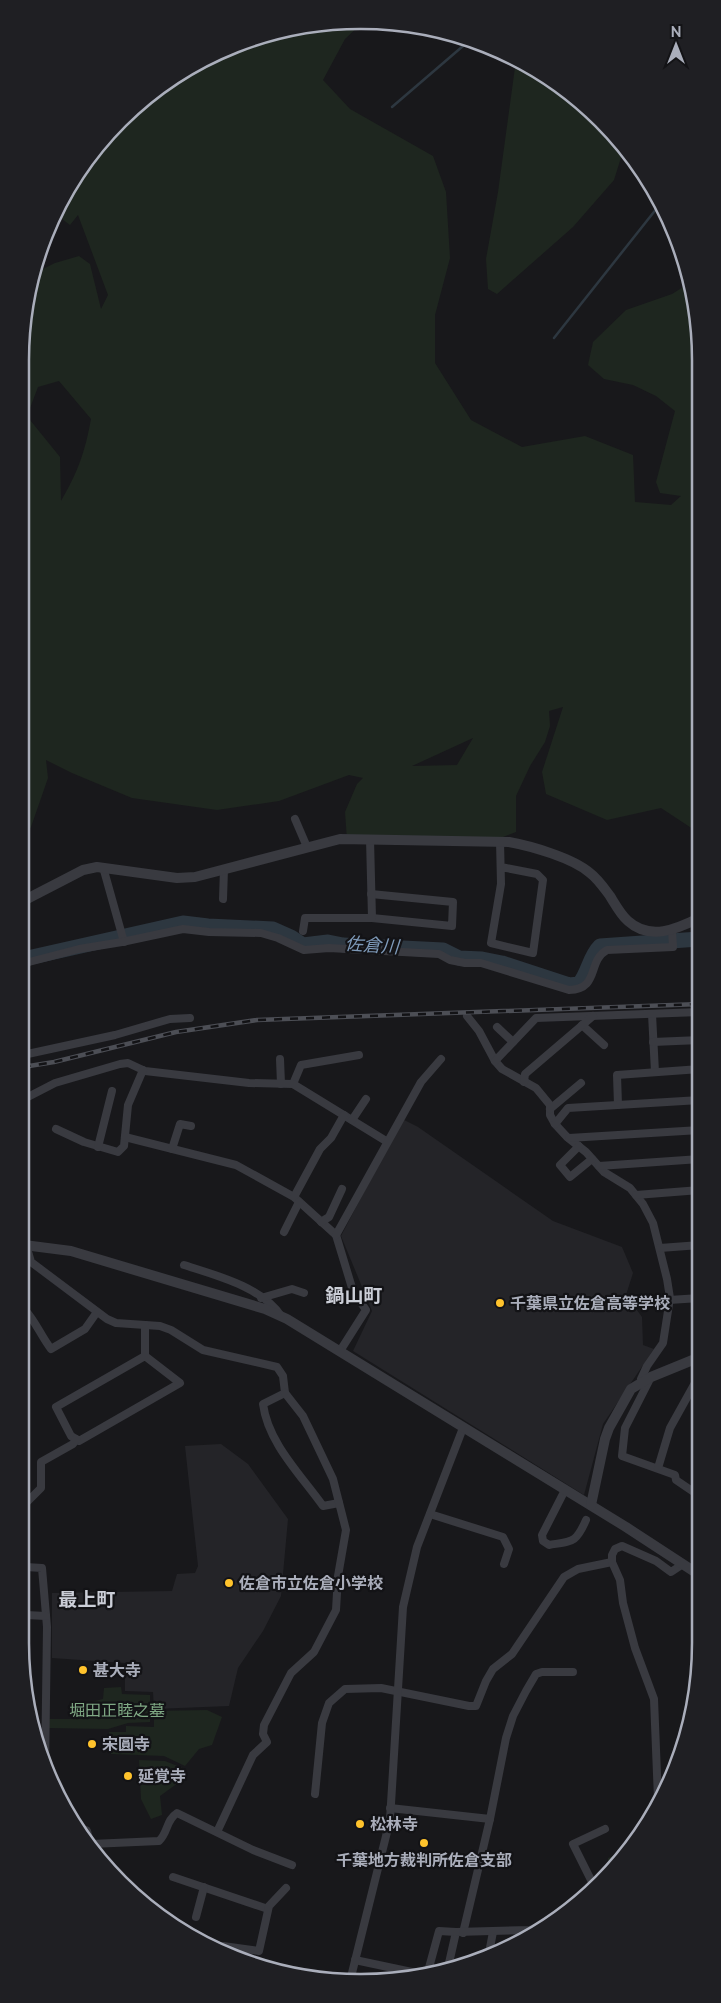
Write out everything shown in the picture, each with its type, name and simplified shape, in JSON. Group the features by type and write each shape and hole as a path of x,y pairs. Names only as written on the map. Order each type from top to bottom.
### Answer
{"street":[{"path":"295,819 307,847"},
{"path":"29,898 83,870 103,867 177,878 195,877 340,839 500,841 523,845 577,864 597,879 627,920 637,927 649,931 662,932 672,930 692,921"},
{"path":"370,839 372,918"},
{"path":"500,841 501,884 491,943 533,952 543,880 537,874 501,867"},
{"path":"103,867 124,942"},
{"path":"223,899 224,869"},
{"path":"303,931 305,918 372,918 452,926 452,902 372,894"},
{"path":"29,962 79,949 124,942 183,929 261,934 278,938 304,950 329,948 439,954 450,960 465,963 481,963 569,990 578,990 592,978 596,960 601,953 607,950 673,947 672,930"},
{"path":"495,1062 536,1018 692,1012"},
{"path":"652,1014 654,1072"},
{"path":"467,1016 479,1031 495,1062 502,1069 536,1088 550,1105 550,1115 555,1124 604,1172 630,1188 654,1222 667,1280 669,1300 663,1343 647,1366 641,1379 647,1379"},
{"path":"524,1082 525,1074 592,1016"},
{"path":"29,1054 115,1035 170,1018 190,1018"},
{"path":"582,1025 604,1045"},
{"path":"497,1027 513,1042"},
{"path":"653,1042 692,1040"},
{"path":"293,1084 301,1065 359,1056"},
{"path":"280,1059 281,1084"},
{"path":"336,1235 386,1141 421,1082 441,1059"},
{"path":"29,1096 55,1083 128,1063 143,1070 249,1084 293,1084 386,1141"},
{"path":"56,1128 84,1142 118,1152 124,1146 128,1105 143,1070"},
{"path":"618,1105 617,1075 692,1070"},
{"path":"550,1109 581,1083"},
{"path":"98,1147 112,1091"},
{"path":"352,1120 366,1099"},
{"path":"555,1124 568,1108 692,1100"},
{"path":"284,1232 320,1150 331,1138 344,1115"},
{"path":"172,1149 180,1124 191,1126"},
{"path":"569,1138 692,1130"},
{"path":"125,1137 236,1165 297,1200 336,1235 353,1291 366,1310 340,1351"},
{"path":"579,1146 560,1165 570,1177 592,1159"},
{"path":"599,1166 692,1160"},
{"path":"321,1222 329,1217 342,1189"},
{"path":"636,1195 692,1191"},
{"path":"29,1246 71,1251 257,1306 280,1316 340,1351 692,1570"},
{"path":"660,1248 692,1246"},
{"path":"29,1256 31,1262 107,1319 116,1322 160,1326 171,1330 203,1350 277,1366 283,1376 285,1393 303,1416 332,1479 346,1530 338,1576 336,1610 314,1652 291,1673 264,1725 263,1734 267,1742 253,1755 217,1832"},
{"path":"184,1265 234,1282 274,1305 280,1316"},
{"path":"261,1298 292,1289 304,1294"},
{"path":"669,1300 692,1299"},
{"path":"29,1314 51,1349 85,1328 97,1312"},
{"path":"145,1325 145,1356"},
{"path":"145,1356 180,1383 80,1441 71,1436 56,1407 145,1356"},
{"path":"590,1506 609,1428 631,1389 647,1379 692,1360"},
{"path":"647,1379 625,1428 622,1456 675,1474 676,1480 692,1491"},
{"path":"285,1393 263,1404 265,1419 272,1434 323,1506 339,1503"},
{"path":"658,1468 670,1428 692,1395"},
{"path":"352,1974 375,1873 387,1836 403,1607 417,1546 464,1428"},
{"path":"29,1500 41,1488 41,1462 73,1444 76,1439"},
{"path":"565,1490 542,1535 543,1541 549,1545 573,1541 580,1533 586,1520"},
{"path":"430,1514 503,1537 509,1549 504,1564"},
{"path":"658,1790 654,1699 635,1648 623,1603 620,1580 612,1562 612,1555 615,1549 622,1546 656,1562 671,1572 683,1564"},
{"path":"315,1794 322,1723 329,1703 345,1689 381,1688 476,1706 493,1668 512,1654 564,1577 578,1569 612,1562"},
{"path":"29,1567 42,1568 46,1616 45,1746"},
{"path":"29,1615 46,1616"},
{"path":"450,1962 490,1819 506,1738 513,1716 536,1674 542,1672 573,1672"},
{"path":"390,1808 490,1819"},
{"path":"96,1843 159,1841 162,1839 169,1820 177,1813 253,1850 292,1865"},
{"path":"591,1881 573,1844 605,1828"},
{"path":"173,1877 268,1909"},
{"path":"196,1917 204,1887"},
{"path":"229,1947 259,1951 268,1909 286,1888"},
{"path":"429,1967 440,1931 522,1932"},
{"path":"490,1948 493,1932"},
{"path":"355,1960 406,1971"}],"shaded area":[{"name":"千葉県立佐倉高等学校","path":"402,1119 418,1127 553,1221 622,1247 633,1273 626,1295 642,1317 643,1345 654,1349 603,1424 584,1495 353,1351 372,1311 341,1236"},
{"name":"佐倉市立佐倉小学校","path":"221,1444 248,1464 288,1519 281,1596 263,1631 238,1668 229,1706 154,1709 153,1692 125,1691 125,1663 52,1658 52,1593 172,1591 177,1574 195,1573 198,1566 185,1446"}],"green space":[{"path":"339,29 356,29 345,39 323,80 350,109 433,156 446,192 450,258 435,315 435,363 471,420 522,447 585,436 633,455 635,502 671,505 681,496 660,493 656,482 675,411 656,396 633,385 604,379 588,365 593,342 626,310 672,294 684,287 692,339 692,828 661,808 607,820 546,794 542,772 563,707 549,711 550,726 545,742 530,766 516,796 516,832 490,842 347,840 345,812 357,784 363,778 349,775 279,801 217,810 132,798 46,760 48,778 29,830 29,339 35,296 42,270 55,263 79,256 90,264 101,309 108,295 78,215 70,225 61,218 73,195 97,159 142,111 176,85 214,63 254,46 296,35","holes":["59,381 91,419 80,462 61,501 60,457 30,420 30,408 38,387","473,738 457,765 412,766"]},
{"path":"515,67 545,85 579,111 622,156 614,180 573,227 497,294 488,289 486,259 498,192"},
{"name":"堀田正睦之墓","path":"121,1687 122,1694 150,1695 150,1722 128,1723 108,1729 49,1728 49,1719 82,1719 83,1704 103,1699 104,1688"},
{"path":"207,1710 222,1717 212,1745 199,1749 185,1766 164,1756 111,1754 109,1732 126,1732 126,1726 154,1727 154,1711"},
{"path":"139,1760 165,1761 185,1769 182,1780 160,1796 162,1815 151,1819 141,1799"},
{"path":"615,1855 608,1863 608,1858"}],"waterway":[{"path":"392,107 464,45"},
{"path":"554,338 656,210"},
{"name":"佐倉川","path":"29,958 183,923 273,929 303,945 328,942 343,945 443,950 459,958 482,959 502,963 569,985 579,984 593,955 600,946 692,939"}],"railway":[{"path":"29,1066 54,1062 176,1032 257,1020 692,1004"}],"place":[{"name":"千葉県立佐倉高等学校","path":"500,1303"},
{"name":"佐倉市立佐倉小学校","path":"229,1583"},
{"name":"甚大寺","path":"83,1670"},
{"name":"宋圓寺","path":"92,1744"},
{"name":"延覚寺","path":"128,1776"},
{"name":"松林寺","path":"360,1824"},
{"name":"千葉地方裁判所佐倉支部","path":"424,1843"}],"district":[{"name":"鍋山町","path":"354,1295"},
{"name":"最上町","path":"87,1599"}]}
